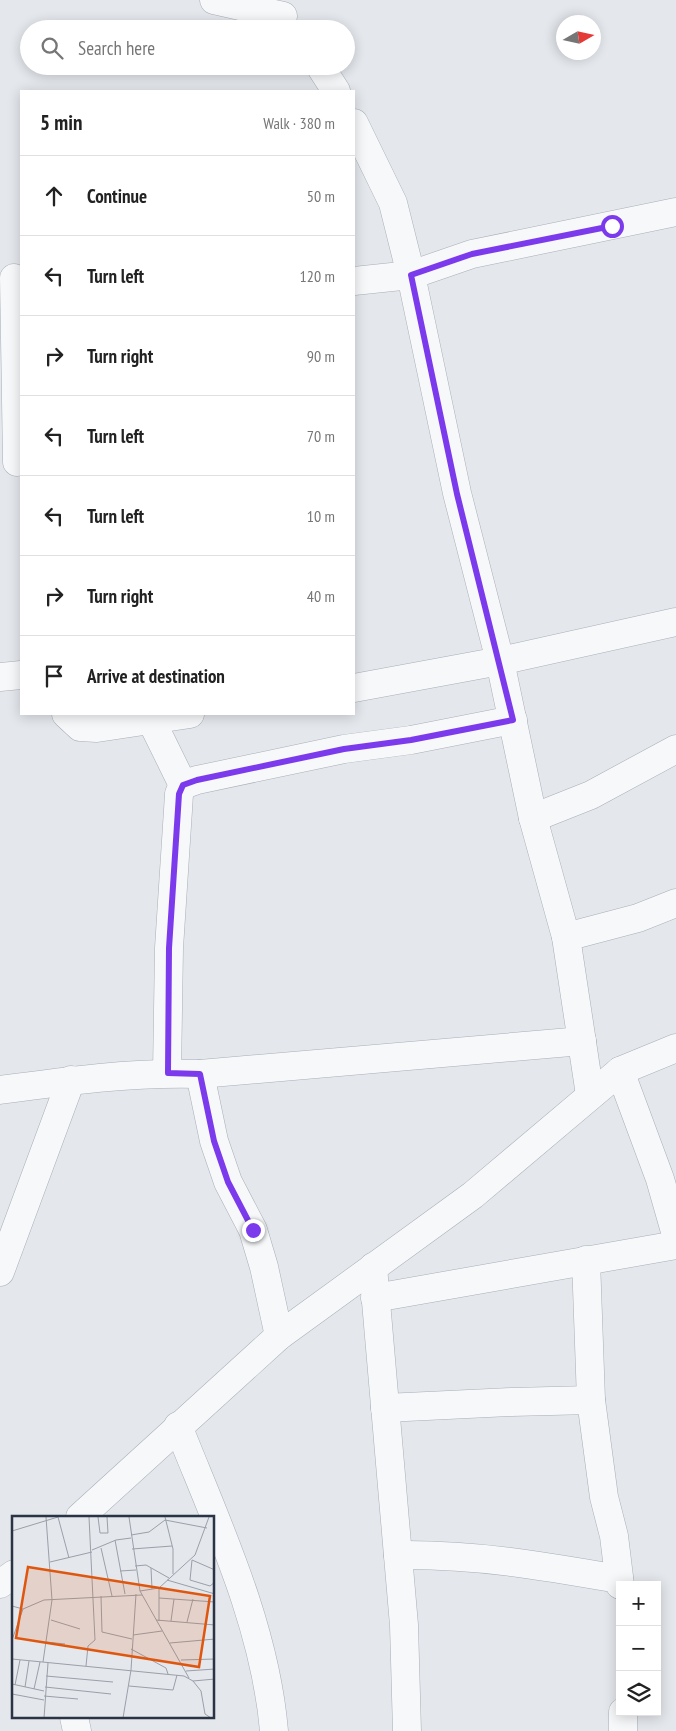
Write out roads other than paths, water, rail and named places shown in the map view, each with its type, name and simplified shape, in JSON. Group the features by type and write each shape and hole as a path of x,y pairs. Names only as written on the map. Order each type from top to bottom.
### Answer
{"street":[{"path":"214,0 285,15"},
{"path":"326,75 335,90"},
{"path":"355,126 393,203 411,275 457,494 500,661 532,818 566,937 590,1095"},
{"path":"355,281 411,275 472,254 676,212"},
{"path":"12,278 17,462"},
{"path":"355,688 500,661 676,622"},
{"path":"0,677 20,675"},
{"path":"67,715 80,727 97,728 184,715"},
{"path":"151,720 183,785 178,802 169,948 168,1073"},
{"path":"183,785 197,780 344,749 411,740 513,720"},
{"path":"532,818 591,795 676,749"},
{"path":"566,937 638,918 676,903"},
{"path":"0,1090 71,1080 168,1073 200,1074 582,1041"},
{"path":"81,1516 279,1336 473,1195 620,1071 676,1048"},
{"path":"620,1071 668,1178 676,1235"},
{"path":"200,1074 214,1141 228,1182 253,1230 264,1267 279,1336"},
{"path":"0,1272 71,1080"},
{"path":"375,1298 676,1245"},
{"path":"586,1260 591,1400 604,1498 614,1536 620,1581"},
{"path":"372,1267 404,1625 407,1731"},
{"path":"385,1408 591,1400"},
{"path":"178,1426 214,1516"},
{"path":"215,1518 252,1619 271,1693 274,1731"},
{"path":"398,1555 446,1554 508,1560 616,1581"},
{"path":"0,1584 12,1575"},
{"path":"623,1716 624,1731"},
{"path":"74,1718 77,1731"}]}
